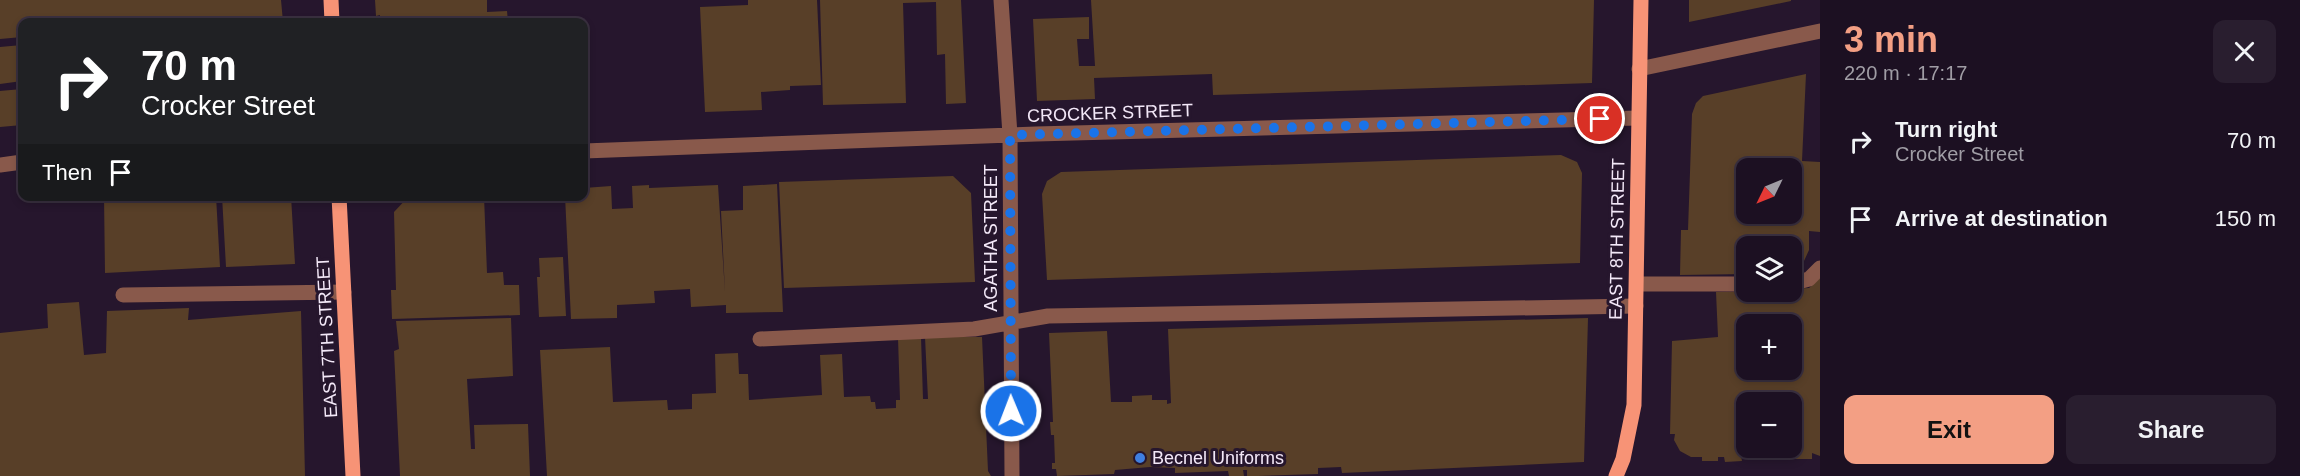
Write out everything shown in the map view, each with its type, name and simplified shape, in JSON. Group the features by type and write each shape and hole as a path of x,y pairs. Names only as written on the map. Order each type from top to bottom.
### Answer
{"main road":[{"path":"331,0 332,18"},
{"name":"EAST 8TH STREET","path":"1616,476 1623,459 1634,405 1641,0"},
{"name":"EAST 7TH STREET","path":"339,201 353,476"}],"street":[{"name":"AGATHA STREET","path":"1001,0 1010,135 1012,476"},
{"path":"1639,69 1820,31"},
{"name":"CROCKER STREET","path":"588,151 1010,135 1638,118"},
{"path":"0,165 18,163"},
{"path":"1802,281 1809,279 1820,268"},
{"path":"1636,284 1736,284"},
{"path":"123,295 344,292"},
{"path":"760,339 974,329 1048,316 1636,306"}],"building":[{"path":"0,0 281,0 283,18 18,18 18,37 0,39"},
{"path":"375,0 487,0 487,12 507,11 508,18 380,18 380,15 376,16"},
{"path":"748,0 817,0 821,85 790,86 790,90 761,92 762,110 705,112 700,7 748,5"},
{"path":"820,0 961,0 966,103 946,104 945,54 937,55 936,2 903,3 906,103 823,105"},
{"path":"1091,0 1594,0 1592,83 1213,95 1212,74 1094,78 1095,99 1037,101 1033,19 1089,17 1089,39 1077,39 1079,66 1095,66"},
{"path":"1689,0 1791,0 1791,1 1689,22"},
{"path":"18,45 18,82 0,84 0,47"},
{"path":"1806,74 1802,161 1820,162 1820,232 1809,231 1809,250 1802,265 1802,236 1736,236 1736,274 1680,275 1681,230 1688,230 1692,114 1696,103 1703,96"},
{"path":"18,89 18,125 0,127 0,91"},
{"path":"1561,155 1577,162 1582,173 1580,263 1047,280 1042,194 1047,181 1061,172"},
{"path":"953,176 971,193 975,282 784,288 779,182"},
{"path":"777,184 783,312 726,313 726,305 691,307 690,289 654,291 655,303 617,305 617,318 571,319 565,201 588,201 588,188 611,186 612,209 633,208 632,186 649,185 649,188 718,185 725,292 721,211 743,210 743,186"},
{"path":"104,201 216,201 220,267 105,273"},
{"path":"222,201 291,201 295,264 226,267"},
{"path":"404,201 484,201 487,273 503,272 504,285 519,285 520,315 392,319 391,290 396,290 394,212"},
{"path":"563,257 566,316 539,317 537,277 540,277 539,258"},
{"path":"1820,278 1820,456 1812,453 1812,459 1795,459 1802,458 1802,392 1736,392 1736,458 1741,458 1742,461 1725,462 1724,457 1718,457 1718,461 1702,461 1702,457 1691,457 1680,451 1674,440 1675,434 1670,434 1672,341 1718,337 1716,292 1736,292 1736,302 1802,302 1802,288 1809,288"},
{"path":"79,302 84,355 106,353 107,311 189,308 188,320 301,311 305,476 0,476 0,333 48,328 47,304"},
{"path":"511,318 513,376 467,379 471,449 475,449 474,425 528,424 530,476 400,476 394,351 399,349 396,321"},
{"path":"1588,318 1584,462 1342,473 1341,467 1318,468 1318,474 1258,476 1247,476 1247,470 1243,470 1244,476 1229,476 1228,471 1175,473 1175,468 1150,467 1115,470 1114,474 1057,476 1056,469 1052,469 1052,463 1055,463 1054,435 1051,435 1050,422 1053,422 1049,333 1107,331 1111,402 1132,402 1132,396 1152,395 1152,400 1167,400 1167,404 1171,403 1168,329"},
{"path":"921,337 923,399 928,399 925,337 982,337 988,471 991,476 547,476 540,350 610,347 613,402 667,400 668,410 692,409 692,394 716,393 715,354 738,353 739,374 748,374 749,400 822,395 820,355 842,354 844,397 870,396 871,402 875,402 876,409 896,408 896,400 900,400 898,338"}],"place":[{"name":"Becnel Uniforms","path":"1140,458"}],"route":[{"path":"1011,411 1010,135 1600,119"}]}
